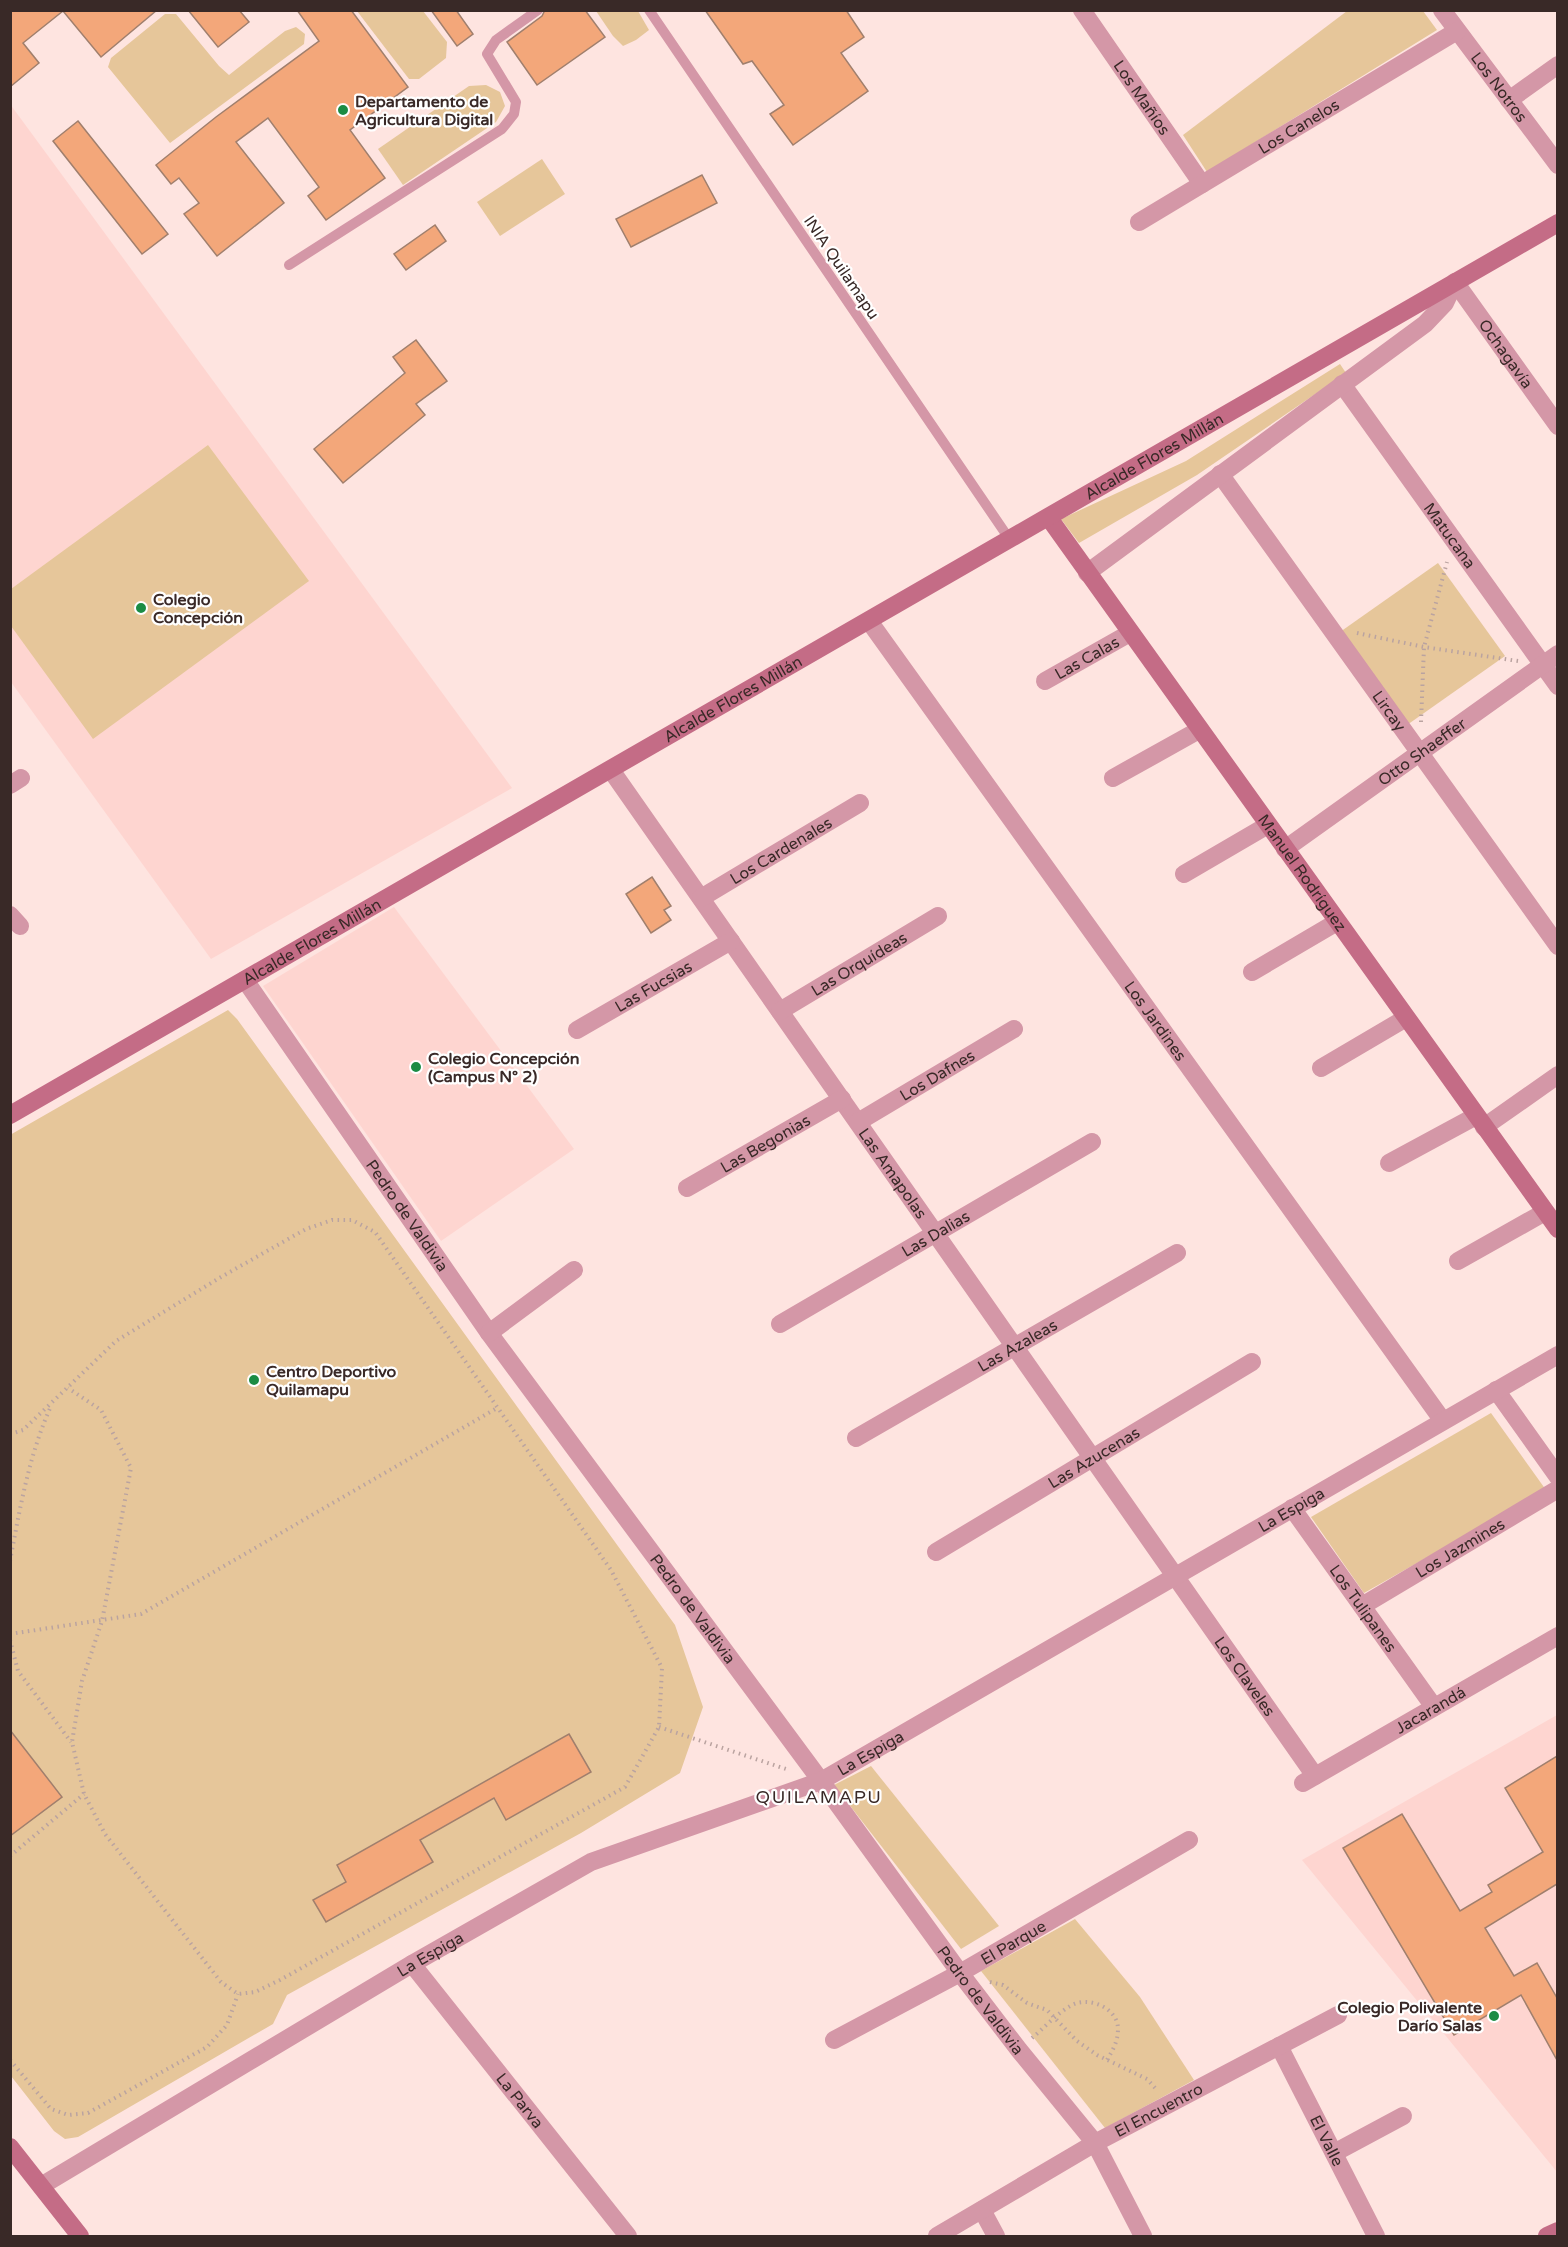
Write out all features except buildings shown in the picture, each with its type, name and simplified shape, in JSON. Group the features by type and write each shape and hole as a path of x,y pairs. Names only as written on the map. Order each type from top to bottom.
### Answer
{"street":[{"name":"Los Mañíos","path":"1082,10 1202,184"},
{"name":"Los Notros","path":"1442,10 1557,165"},
{"name":"Los Canelos","path":"1139,222 1457,31"},
{"path":"1509,100 1557,65"},
{"name":"Alcalde Flores Millán","path":"10,1115 1049,518 1557,223"},
{"path":"1087,573 1436,314 1445,303 1455,282"},
{"name":"Ochagavía","path":"1455,282 1557,426"},
{"name":"Matucana","path":"1342,384 1557,686"},
{"name":"Lircay","path":"1220,474 1557,946"},
{"name":"Manuel Rodríguez","path":"1049,518 1557,1229"},
{"name":"Los Jardines","path":"869,621 1443,1421"},
{"name":"Las Calas","path":"1045,681 1130,633"},
{"name":"Otto Shaeffer","path":"1285,849 1557,654"},
{"path":"1113,778 1199,730"},
{"name":"Las Amapolas","path":"611,770 1176,1575"},
{"name":"Los Cardenales","path":"701,898 860,804"},
{"path":"1184,874 1268,825"},
{"name":"Las Orquídeas","path":"780,1011 938,916"},
{"path":"1252,972 1337,922"},
{"name":"Las Fucsias","path":"577,1030 731,941"},
{"name":"Pedro de Valdivia","path":"245,980 489,1333 821,1781 960,1973 1095,2143 1143,2236"},
{"path":"1321,1068 1406,1018"},
{"name":"Los Dafnes","path":"858,1122 1014,1029"},
{"path":"1389,1163 1480,1121 1557,1075"},
{"name":"Las Begonias","path":"687,1188 842,1099"},
{"name":"Las Dalias","path":"780,1324 1092,1142"},
{"path":"1458,1261 1545,1212"},
{"name":"Las Azaleas","path":"856,1438 1177,1252"},
{"path":"489,1333 574,1270"},
{"name":"La Espiga","path":"41,2186 412,1964 591,1862 821,1781 1557,1355"},
{"name":"Las Azucenas","path":"936,1552 1252,1362"},
{"path":"1496,1390 1557,1477"},
{"name":"Los Jazmines","path":"1362,1606 1557,1489"},
{"name":"Los Tulipanes","path":"1292,1508 1434,1707"},
{"name":"Los Claveles","path":"1176,1575 1309,1780"},
{"name":"Jacarandá","path":"1309,1780 1557,1636"},
{"name":"El Parque","path":"834,2040 960,1973 1189,1840"},
{"name":"La Parva","path":"412,1964 628,2236"},
{"name":"El Encuentro","path":"945,2234 981,2210 1095,2143 1338,2015"},
{"name":"El Valle","path":"1279,2046 1376,2236"},
{"path":"1334,2153 1403,2116"},
{"path":"10,2147 80,2236"},
{"path":"981,2210 996,2236"},
{"path":"1547,2236 1557,2231"}],"lane":[{"path":"290,265 502,129 514,114 516,102 487,54 496,40 538,10"},
{"name":"INIA Quilamapu","path":"649,10 1010,540"}],"path":[{"path":"1419,753 1424,647 1453,539"},
{"path":"1329,627 1424,647 1542,665"},
{"path":"10,1434 23,1430 116,1341 221,1277 306,1229 332,1220 352,1220 375,1233 611,1570 662,1668 659,1727 625,1787 280,1980 255,1992 238,1994 221,1982 105,1834 84,1794 72,1742 82,1681 102,1621 131,1468 101,1410 68,1388"},
{"path":"10,1561 24,1486 39,1431 51,1404"},
{"path":"10,1634 141,1614 497,1408"},
{"path":"10,1640 18,1671 72,1742"},
{"path":"659,1727 821,1781"},
{"path":"10,1856 84,1794"},
{"path":"960,1973 1003,1986 1028,2003 1047,2010 1077,2041 1097,2055 1147,2079 1170,2103"},
{"path":"10,2060 51,2109 68,2115 88,2113 207,2047 227,2025 238,1994"},
{"path":"1019,2050 1072,2005 1086,2002 1098,2004 1112,2012 1118,2027 1115,2045 1107,2060"}],"shaded area":[{"path":"357,11 423,11 447,42 446,58 419,79 409,79"},
{"path":"596,11 638,11 649,30 623,46 613,36"},
{"path":"1347,11 1423,11 1437,30 1207,172 1183,135"},
{"path":"165,14 176,14 229,75 285,31 296,27 305,34 304,44 170,143 108,67 111,58"},
{"path":"486,85 500,92 505,106 496,122 403,185 378,149 469,86"},
{"name":"Colegio Concepción","path":"10,104 512,788 211,959 11,682"},
{"path":"542,159 565,194 500,236 477,202"},
{"path":"1340,364 1346,373 1197,475 1079,543 1061,519 1186,461"},
{"name":"Colegio Concepción","path":"208,445 309,581 93,739 11,626 11,589"},
{"path":"1438,563 1505,656 1407,725 1340,632"},
{"name":"Colegio Concepción (Campus N° 2)","path":"394,907 574,1149 441,1241 263,986"},
{"name":"Centro Deportivo Quilamapu","path":"228,1010 237,1019 675,1625 703,1707 680,1773 581,1833 287,1995 273,2024 78,2137 65,2139 54,2131 11,2076 10,1135"},
{"path":"1491,1413 1546,1490 1364,1593 1311,1517"},
{"name":"Colegio Polivalente Darío Salas","path":"1557,1715 1557,2172 1302,1860"},
{"path":"871,1766 999,1926 961,1949 834,1785"},
{"path":"1075,1919 1140,1997 1194,2080 1105,2128 981,1971"}],"place":[{"name":"Departamento de Agricultura Digital","path":"343,110"},
{"name":"Colegio Concepción","path":"141,608"},
{"name":"Colegio Concepción (Campus N° 2)","path":"416,1067"},
{"name":"Centro Deportivo Quilamapu","path":"254,1380"},
{"name":"Colegio Polivalente Darío Salas","path":"1494,2016"}],"district":[{"name":"QUILAMAPU","path":"819,1797"}]}
